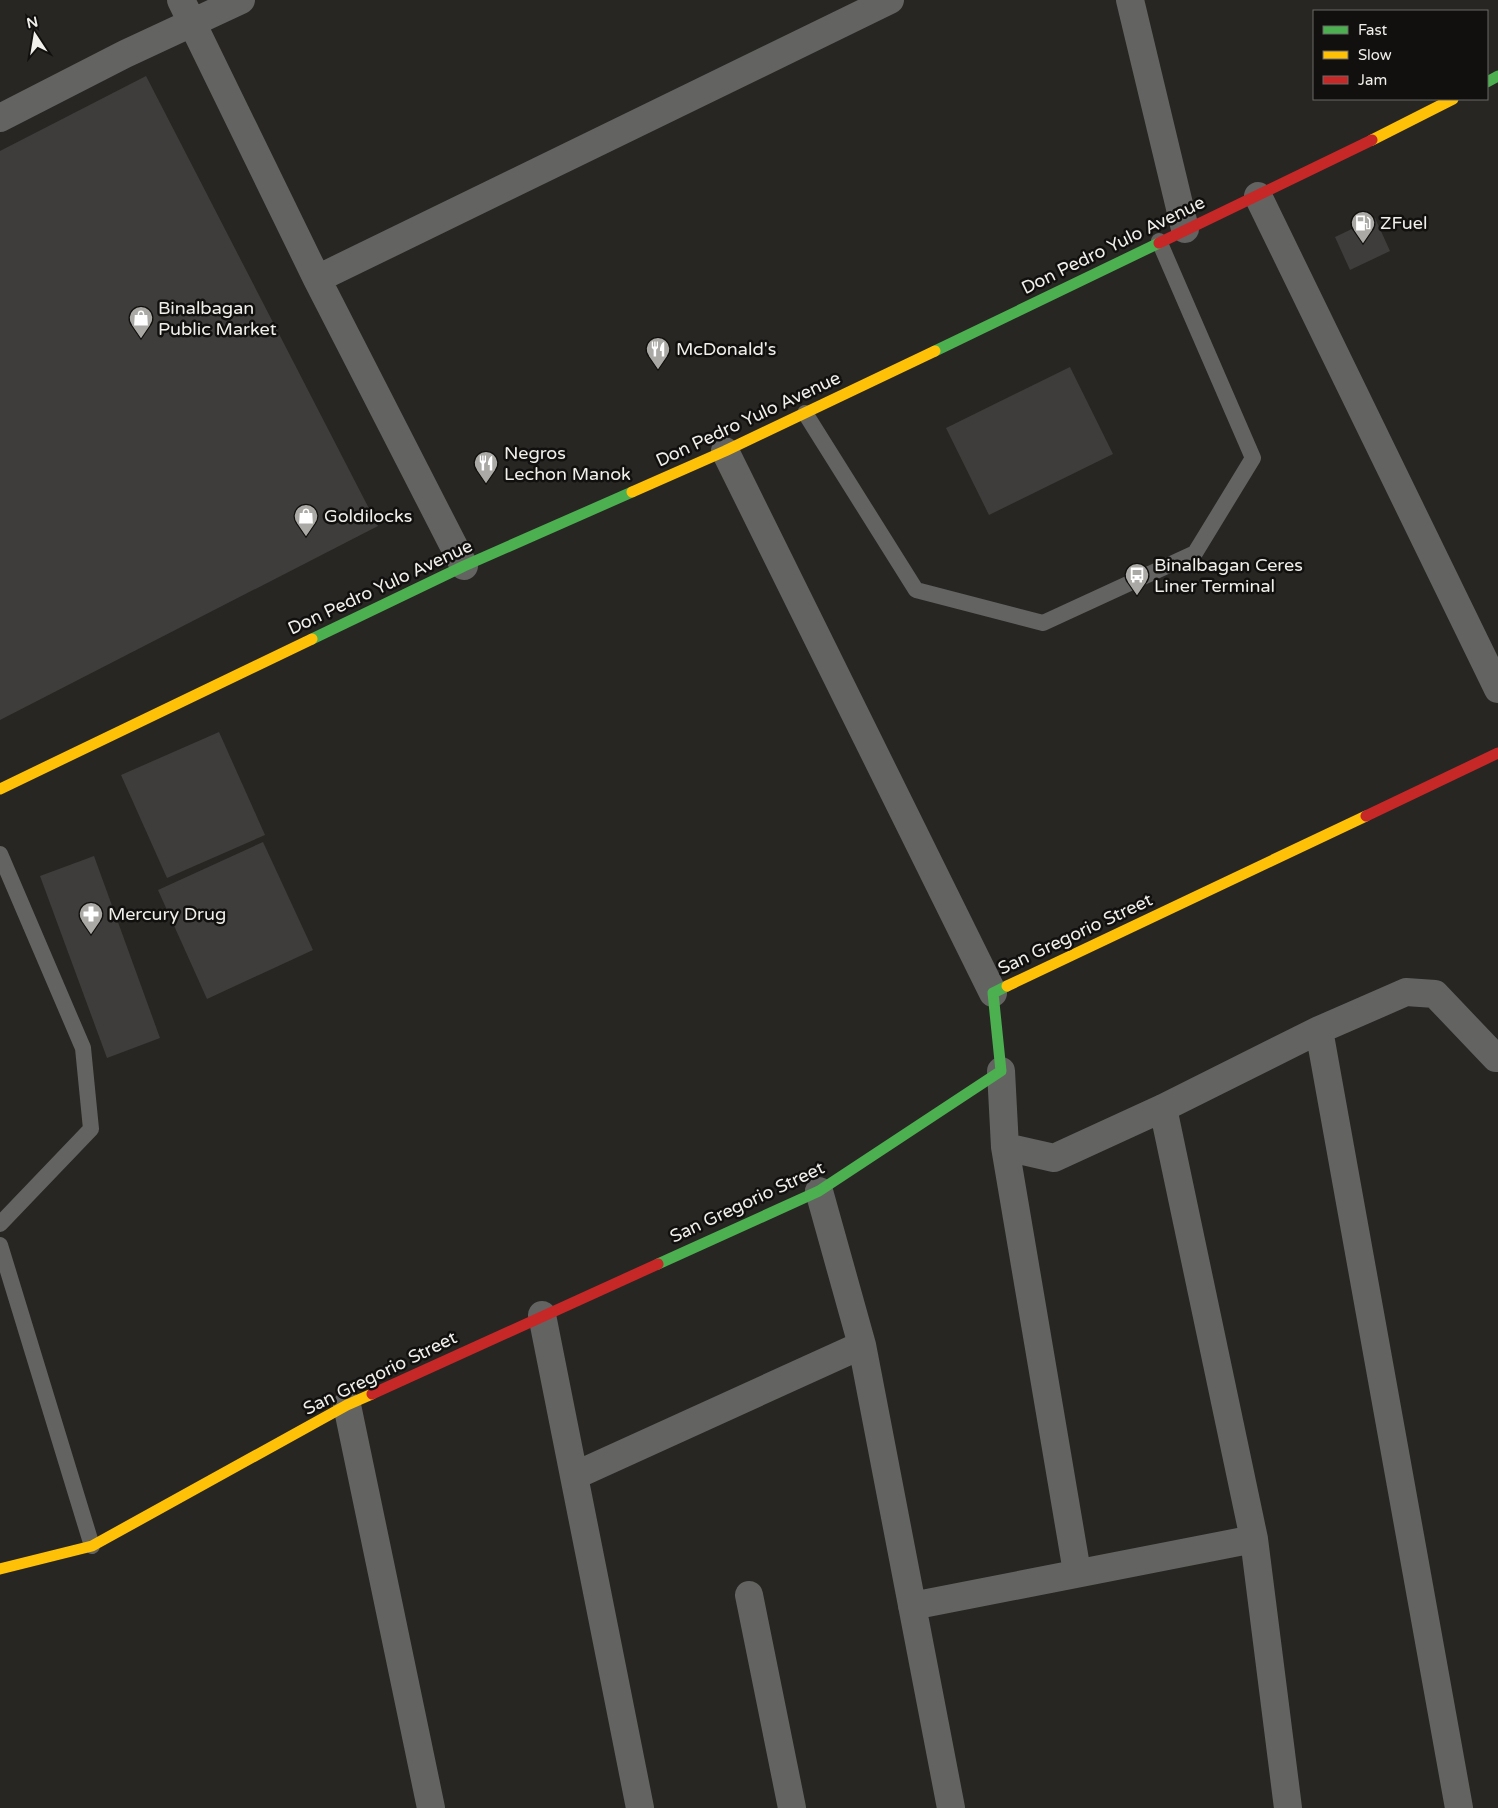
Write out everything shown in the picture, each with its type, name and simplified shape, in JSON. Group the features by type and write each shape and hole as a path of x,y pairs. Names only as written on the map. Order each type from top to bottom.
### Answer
{"street":[{"path":"181,0 317,279 464,566"},
{"path":"0,118 125,54 241,0"},
{"path":"317,279 890,0"},
{"path":"1130,0 1185,229"},
{"name":"Don Pedro Yulo Avenue","path":"0,789 464,566 725,451 1159,241 1258,196 1451,100"},
{"path":"1258,196 1498,689"},
{"path":"725,451 993,993"},
{"name":"San Gregorio Street","path":"0,1569 92,1546 347,1405 819,1191 1001,1071 993,993 1498,753"},
{"path":"1005,1147 1054,1158 1163,1108 1319,1030 1406,992 1435,994 1497,1062"},
{"path":"1319,1030 1459,1808"},
{"path":"1001,1071 1005,1147 1077,1572"},
{"path":"1163,1108 1254,1539 1288,1808"},
{"path":"819,1191 862,1345 951,1808"},
{"path":"542,1315 640,1808"},
{"path":"574,1476 862,1345"},
{"path":"347,1405 431,1808"},
{"path":"912,1606 1077,1572 1254,1539"},
{"path":"749,1595 792,1808"}],"lane":[{"path":"805,413 916,590 1043,623 1195,553 1254,458 1159,241"},
{"path":"0,854 82,1048 91,1129 0,1224"},
{"path":"0,1245 92,1546"}],"building":[{"name":"Binalbagan Public Market","path":"146,76 378,526 0,720 0,151"},
{"name":"ZFuel","path":"1375,218 1390,251 1350,270 1335,237"},
{"path":"1070,367 1113,454 989,515 946,428"},
{"path":"219,732 265,835 167,878 121,775"},
{"path":"263,842 313,950 207,999 158,890"},
{"path":"94,856 160,1038 107,1058 40,876"}],"traffic: fast":[{"path":"1488,81 1498,76"},
{"path":"935,351 1159,243"},
{"path":"312,639 464,566 632,492"},
{"path":"658,1264 819,1191 1001,1071 993,993 1007,986"}],"traffic: slow":[{"path":"1372,140 1451,100"},
{"path":"632,492 725,451 935,351"},
{"path":"0,789 312,639"},
{"path":"1007,986 1366,816"},
{"path":"0,1569 92,1546 347,1405 372,1394"}],"traffic: jam":[{"path":"1159,243 1372,140"},
{"path":"1366,816 1498,753"},
{"path":"372,1394 658,1264"}],"place":[{"name":"ZFuel","path":"1363,244"},
{"name":"Binalbagan Public Market","path":"141,339"},
{"name":"McDonald's","path":"658,370"},
{"name":"Negros Lechon Manok","path":"486,484"},
{"name":"Goldilocks","path":"306,537"},
{"name":"Binalbagan Ceres Liner Terminal","path":"1137,596"},
{"name":"Mercury Drug","path":"91,935"}]}
